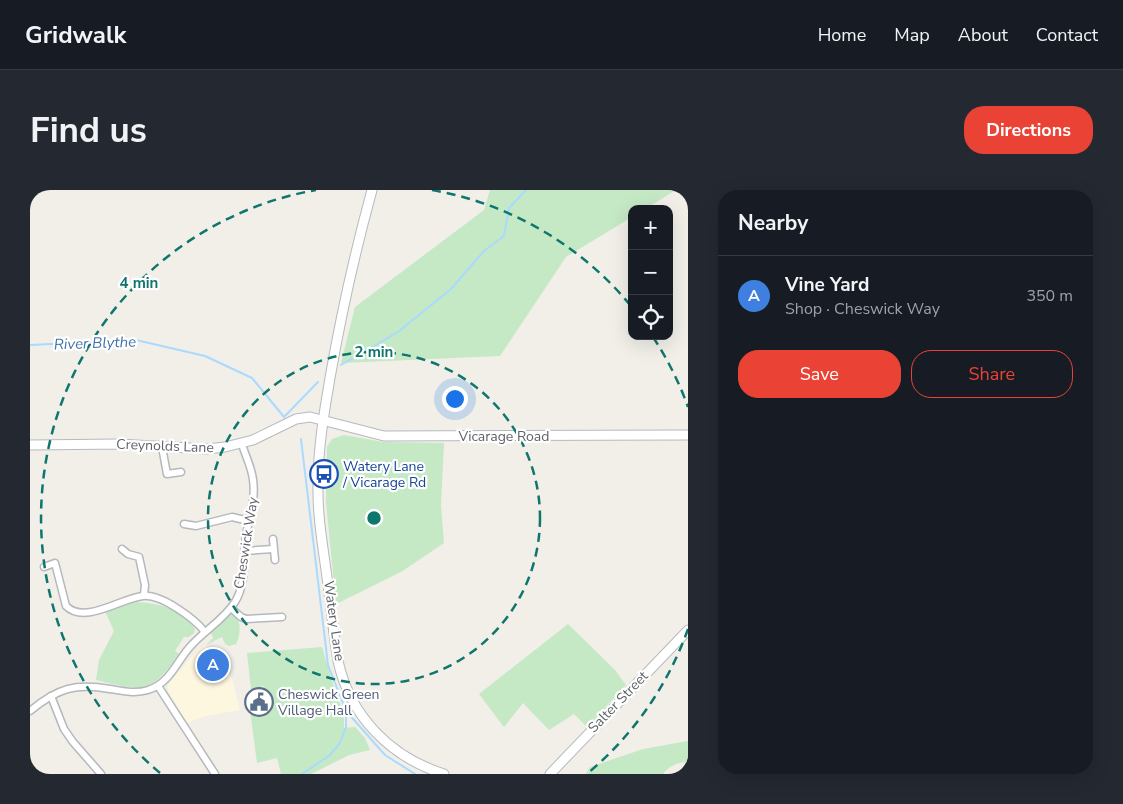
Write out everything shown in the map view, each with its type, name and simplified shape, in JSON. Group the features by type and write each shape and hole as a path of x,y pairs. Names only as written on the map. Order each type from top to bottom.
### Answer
{"street":[{"name":"Watery Lane","path":"372,190 358,241 338,336 319,449 318,486 336,644 344,680 355,706 367,724 402,754 444,774"},
{"name":"Creynolds Lane","path":"30,445 119,444 207,449 242,444 267,435 303,417 323,420"},
{"name":"Vicarage Road","path":"323,420 384,436 688,435"},
{"name":"Cheswick Way","path":"158,686 169,676 188,650 231,608 241,589 254,495 253,477 242,444"},
{"path":"162,447 167,474 181,472"},
{"path":"184,524 196,526 232,517 249,521"},
{"path":"273,539 275,560"},
{"path":"122,549 128,554 139,557 145,585 144,596"},
{"path":"245,551 273,549"},
{"path":"44,567 55,563 66,606 71,611 87,613 144,596 169,603 193,619 205,632"},
{"path":"231,608 246,619 282,617"},
{"name":"Salter Street","path":"550,774 688,630"},
{"path":"30,711 51,696 73,687 98,687 138,692 158,686 215,774"},
{"path":"51,696 64,729 101,774"}],"shaded area":[{"path":"206,645 210,656 220,652 233,682 240,710 206,716 187,723 168,691 168,685 198,649"}],"green space":[{"path":"490,190 676,190 652,205 628,205 628,219 566,257 500,356 341,363 355,307 484,210"},
{"path":"344,435 383,442 444,443 441,505 444,543 401,572 336,604 326,502 327,447 332,439"},
{"path":"137,602 170,608 189,622 195,629 194,633 189,637 184,637 175,651 179,654 161,677 144,687 124,686 96,680 99,660 114,631 105,611"},
{"path":"232,614 238,619 240,628 236,644 229,646 225,644 222,637 206,645 213,638 211,633"},
{"path":"568,624 615,670 626,685 587,727 574,714 549,730 523,703 504,727 479,694"},
{"path":"322,647 337,697 344,713 344,728 355,727 365,738 370,750 349,755 311,774 281,774 277,758 257,763 250,710 268,707 264,686 251,689 247,653"},
{"path":"688,741 688,762 674,765 663,774 586,774 590,767 643,749"}],"waterway":[{"path":"341,365 398,332 451,289 484,251 504,236 509,208 526,190"},
{"name":"River Blythe","path":"30,345 136,340 205,356 252,378 284,417 318,382"},
{"name":"River Blythe","path":"301,439 328,665 346,711 346,727 340,743 330,755 302,774"},
{"path":"347,712 385,755 415,774"}],"place":[{"name":"Watery Lane / Vicarage Rd","path":"324,474"},
{"name":"Vine Yard","path":"213,665"},
{"name":"Cheswick Green Village Hall","path":"259,702"}]}
